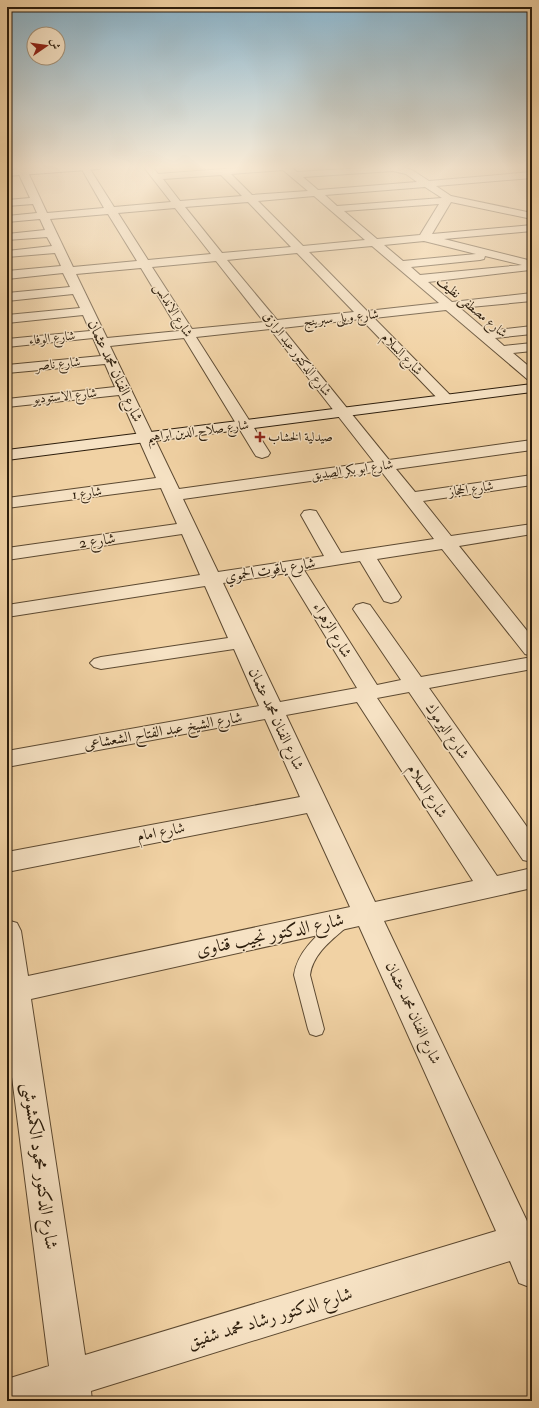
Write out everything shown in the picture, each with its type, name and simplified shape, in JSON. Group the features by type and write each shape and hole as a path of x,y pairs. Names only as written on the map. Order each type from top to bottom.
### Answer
{"street":[{"path":"7,254 16,232"},
{"name":"شارع الفنان محمد عثمان","path":"48,232 103,345 315,803 357,916 528,1249"},
{"name":"شارع الاندلس","path":"124,232 262,453"},
{"name":"شارع الدكتور عبد الرازق","path":"199,232 532,650"},
{"name":"شارع السلام","path":"283,232 446,399"},
{"name":"شارع مصطفى نظيف","path":"362,232 532,376"},
{"path":"424,238 428,232"},
{"path":"7,297 71,277 144,264 492,232"},
{"path":"424,238 532,264"},
{"path":"401,265 495,255"},
{"path":"418,279 532,268"},
{"path":"7,275 71,277"},
{"path":"507,289 532,309"},
{"name":"شارع ويلى سبرينج","path":"103,345 188,334 532,297"},
{"path":"7,319 87,311"},
{"path":"484,335 532,330"},
{"name":"شارع الوفاء","path":"7,343 103,345"},
{"name":"شارع ناصر","path":"7,369 103,345"},
{"path":"501,350 532,347"},
{"name":"شارع صلاح الدين ابراهيم","path":"7,455 532,388"},
{"name":"شارع الاستوديو","path":"7,402 124,390"},
{"name":"شارع ابو بكر الصديق","path":"169,488 385,466 532,445"},
{"name":"شارع الحجاز","path":"410,498 532,480"},
{"name":"شارع 1","path":"7,504 169,488"},
{"path":"310,515 336,560"},
{"name":"شارع 2","path":"7,554 188,528"},
{"name":"شارع ياقوت الحموي","path":"7,611 532,529"},
{"path":"366,555 391,597"},
{"name":"شارع الزهراء","path":"293,567 367,694"},
{"name":"شارع اليرموك","path":"363,609 532,852"},
{"path":"101,663 240,642"},
{"name":"شارع الشيخ عبد الفتاح الشعشاعى","path":"7,759 532,663"},
{"name":"شارع السلام","path":"367,694 491,887"},
{"name":"شارع امام","path":"7,862 315,803"},
{"name":"شارع الدكتور نجيب قناوى","path":"11,991 532,878"},
{"name":"شارع الدكتور محمود الكمشوشى","path":"7,931 11,991 72,1390"},
{"name":"شارع الدكتور رشاد محمد شفيق","path":"7,1398 72,1390 528,1249"}],"lane":[{"path":"316,1030 302,975 302,968 309,955 357,916"}],"place":[{"name":"صيدلية الخشاب","path":"260,437"}]}
